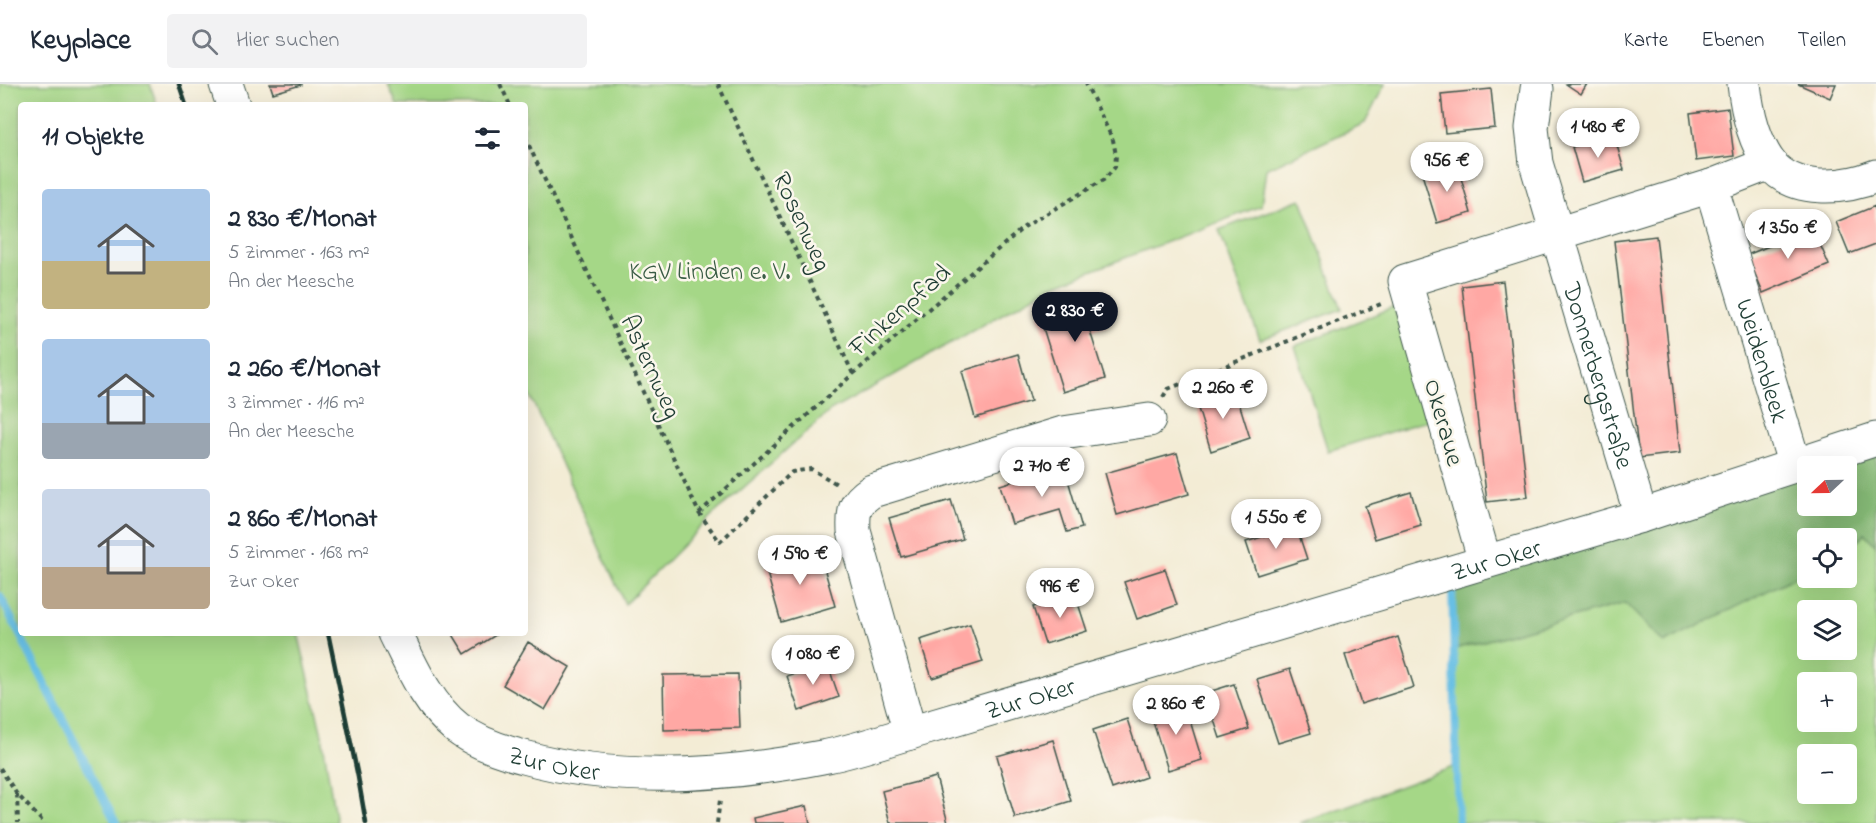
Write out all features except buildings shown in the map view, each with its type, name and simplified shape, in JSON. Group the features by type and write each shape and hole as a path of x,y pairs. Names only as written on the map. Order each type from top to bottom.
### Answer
{"street":[{"path":"226,84 232,102"},
{"path":"1744,84 1746,105 1754,133 1770,163 1787,176 1805,184 1827,186 1851,184 1876,176"},
{"name":"Donnerbergstraße","path":"1537,89 1532,128 1536,163 1641,516"},
{"path":"1406,287 1557,234 1711,186 1770,163"},
{"name":"Weidenbleek","path":"1711,186 1795,466"},
{"name":"Okeraue","path":"1406,287 1485,562"},
{"path":"910,733 854,531 853,513 860,499 872,491 1063,433 1149,420"},
{"name":"Zur Oker","path":"397,636 432,703 457,728 494,749 548,764 585,770 654,774 723,772 824,757 910,733 1641,516 1876,439"}],"path":[{"path":"500,84 509,102"},
{"name":"Rosenweg","path":"718,84 853,374"},
{"name":"Finkenpfad","path":"699,513 853,374 1024,227 1105,179 1115,166 1116,154 1113,140 1086,84"},
{"name":"Asternweg","path":"528,143 699,513 720,542 792,472 811,469 826,476 860,499"},
{"path":"1149,420 1168,389 1406,287"},
{"path":"0,768 16,793 44,823"},
{"path":"16,793 18,823"}],"green space":[{"path":"0,84 150,84 156,102 18,102 18,636 299,636 322,735 336,823 0,823"},
{"name":"KGV Linden e. V.","path":"388,84 1385,84 1365,123 1266,169 1261,206 1054,285 830,411 716,512 625,604 528,392 528,102 396,102"},
{"path":"1301,199 1342,309 1260,340 1219,230"},
{"path":"1394,307 1429,420 1328,451 1295,346"},
{"path":"1876,451 1876,546 1865,533 1857,542 1857,528 1797,528 1797,576 1664,643 1625,603 1454,649 1452,584 1797,476 1797,516 1857,516 1857,457"},
{"path":"1865,533 1876,546 1876,823 1300,823 1456,766 1454,649 1626,603 1664,642 1797,576 1797,588 1857,588 1857,542"}],"waterway":[{"path":"1452,584 1458,823"},
{"path":"0,596 18,631"},
{"path":"20,636 116,823"}],"railway":[{"path":"179,84 185,102"},
{"path":"329,636 366,823"}]}
